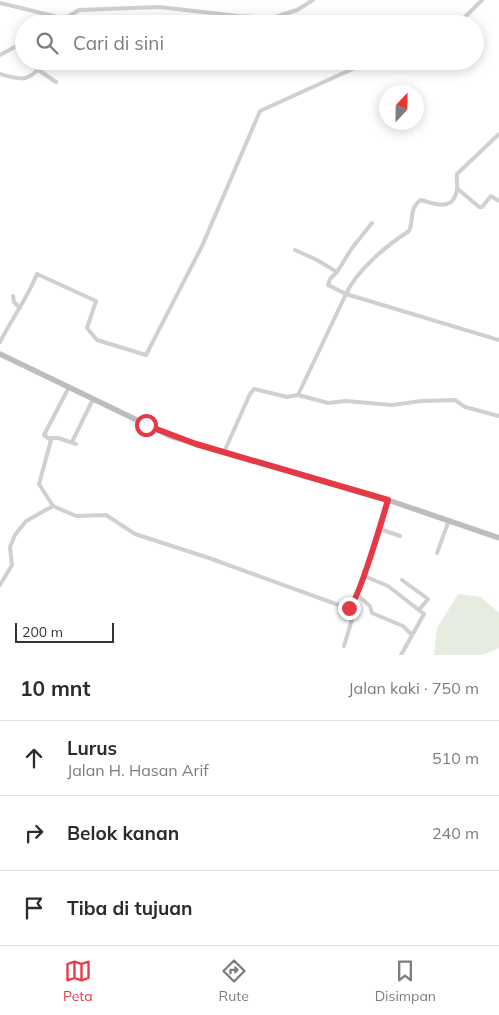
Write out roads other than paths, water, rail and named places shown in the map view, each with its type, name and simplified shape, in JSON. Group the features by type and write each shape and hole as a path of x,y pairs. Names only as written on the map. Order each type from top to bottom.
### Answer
{"main road":[{"path":"0,354 170,436 388,500 499,538"}],"street":[{"path":"281,15 297,10 313,0"},
{"path":"468,15 482,0"},
{"path":"0,3 50,15"},
{"path":"73,15 81,10 159,6 230,15"},
{"path":"0,55 15,47"},
{"path":"0,74 13,78 28,78 36,70"},
{"path":"38,70 56,82"},
{"path":"0,342 14,314 29,295 37,274 96,301 87,328 97,340 146,355 202,246 260,111 350,70"},
{"path":"298,395 351,285 376,255 409,231 412,212 418,202 421,200 435,205 447,205 454,199 458,189 457,174 499,134"},
{"path":"458,189 479,207 482,207 491,196 499,201"},
{"path":"372,223 330,279 328,285 346,294 499,340"},
{"path":"295,250 337,272"},
{"path":"13,296 14,302 20,308"},
{"path":"69,387 44,434 49,438 74,443 93,400"},
{"path":"224,452 252,390 258,389 287,397 298,395 328,403 346,402 392,405 421,401 455,400 465,407 499,416"},
{"path":"72,426 79,429"},
{"path":"49,438 39,483 53,506 78,517 106,515 135,534 209,558 344,608 351,607"},
{"path":"344,646 353,616 351,607 364,576 388,500"},
{"path":"0,585 12,565 9,548 15,535 26,521 53,506"},
{"path":"437,553 449,520"},
{"path":"380,529 400,536"},
{"path":"364,576 388,586 419,610 424,617 401,655"},
{"path":"402,580 428,599 419,610"},
{"path":"357,594 370,606 372,613 403,626 412,636"}]}
